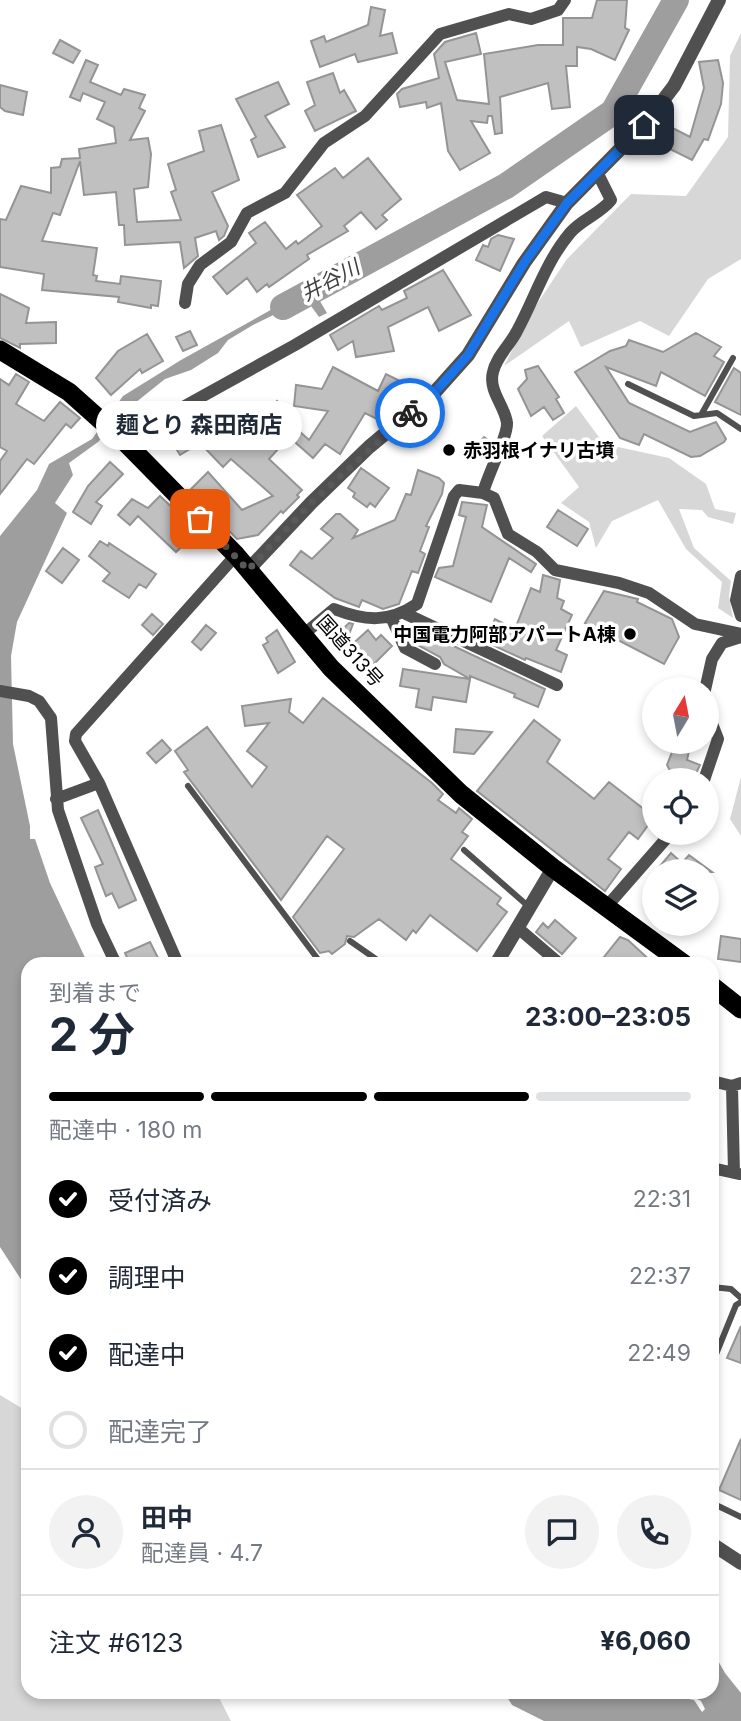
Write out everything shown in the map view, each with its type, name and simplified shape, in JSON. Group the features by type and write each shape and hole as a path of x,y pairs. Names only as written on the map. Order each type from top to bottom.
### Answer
{"highway":[{"name":"国道313号","path":"0,349 90,409 127,444 242,563 331,668 461,794 554,868 608,905 675,957"},
{"path":"719,992 741,1009"}],"street":[{"path":"186,303 188,284 200,265 230,242 247,213 285,193 324,143 365,116 440,34 509,13 531,19 558,10 565,0"},
{"path":"175,957 99,783 78,749 76,734 242,563 311,503 369,447 434,393 468,355 524,263 567,203 644,125 674,86 719,0"},
{"path":"483,493 497,451 505,438 507,422 491,378 493,368 516,332 546,267 569,235 611,200 598,174"},
{"path":"127,444 165,417 295,345 546,197 567,203"},
{"path":"304,634 334,609 357,618 378,621 417,604 454,496 459,490 483,493 494,498 508,534 537,552 555,570 629,586 674,607 695,624 741,636"},
{"path":"741,576 736,600 741,616"},
{"path":"397,615 405,648 435,664"},
{"path":"397,615 556,685"},
{"path":"708,677 712,659 722,643 741,636"},
{"path":"0,691 29,696 39,701 51,718 56,799 76,864 113,957"},
{"path":"56,799 99,783"},
{"path":"608,905 660,845"},
{"path":"500,957 554,868"},
{"path":"518,928 552,957"},
{"path":"719,1169 737,1173 736,1085"},
{"path":"719,1549 741,1563"}],"lane":[{"path":"701,415 733,358"},
{"path":"628,384 694,416 717,413 741,429"},
{"path":"188,786 316,957"},
{"path":"464,850 530,908"},
{"path":"350,941 373,957"},
{"path":"719,1288 731,1289 741,1300 736,1305 719,1347"},
{"path":"719,1506 741,1517"}],"shaded area":[{"path":"741,33 741,259 708,279 669,336 640,321 581,347 569,321 504,366 531,313 567,259 631,194 686,196 728,137 730,56"},
{"path":"308,281 327,313 319,317 306,299 253,325 228,340 218,353 191,370 165,379 123,414 98,442 69,463 73,475 55,503 67,513 17,622 11,656 13,744 30,826 30,839 35,839 50,883 85,957 21,957 21,1279 0,1247 0,536 37,490 49,464 92,439 123,396 181,360 303,292 304,284"},
{"path":"576,406 604,444 669,458 706,484 715,509 736,513 733,524 708,517 702,510 679,509 694,548 731,581 729,596 733,618 718,608 722,582 686,549 658,500 612,521 596,548 589,522 561,503 579,487 542,436"},
{"path":"741,777 741,836 730,819"},
{"path":"0,1395 21,1408 21,1699 220,1699 231,1721 0,1721"},
{"path":"719,1662 741,1693 741,1721 544,1721 512,1705 508,1699 689,1699 694,1700 702,1712 705,1709 697,1699 719,1699"}],"building":[{"path":"597,0 627,0 625,28 629,30 615,60 591,49 577,47 577,66 566,66 570,107 552,109 548,83 500,97 502,133 495,134 492,116 488,116 487,123 471,121 490,153 460,170 448,151 441,103 427,108 426,102 400,107 397,94 402,89 439,78 434,54 445,42 476,33 481,54 445,62 457,100 489,104 484,54 538,45 563,45 563,18 592,18"},
{"path":"371,7 385,10 380,36 392,33 397,53 358,62 355,54 320,67 311,41 324,36 326,42 368,25"},
{"path":"60,40 80,51 73,63 53,53"},
{"path":"86,60 98,65 90,82 121,95 124,89 145,95 139,108 145,111 130,140 148,138 151,154 148,187 134,189 137,222 181,220 171,192 176,190 168,164 204,151 199,131 221,125 239,180 212,192 228,226 224,236 219,240 216,231 195,238 198,256 184,268 180,242 125,245 124,225 119,225 116,192 84,195 80,161 60,215 53,213 42,241 97,248 93,275 97,276 96,281 120,284 121,276 161,281 158,306 151,305 151,308 118,302 119,297 42,290 44,274 0,267 0,219 6,220 21,186 51,193 51,168 60,167 62,159 80,158 79,149 116,143 114,127 97,119 105,102 83,93 80,101 70,97"},
{"path":"718,60 723,83 721,104 708,140 704,139 692,160 656,142 665,124 690,137 704,88 699,62"},
{"path":"333,73 340,93 344,90 356,111 315,131 305,111 315,105 307,82"},
{"path":"278,82 289,104 265,116 285,147 258,157 251,140 256,137 236,99"},
{"path":"0,85 27,92 23,115 5,111 0,107"},
{"path":"368,158 401,199 382,215 387,220 376,229 361,212 344,226 348,231 307,255 309,259 269,287 267,284 257,292 247,278 227,294 213,277 256,243 249,233 265,222 286,249 296,241 298,244 322,226 297,195 335,168 343,178"},
{"path":"498,235 514,239 500,271 476,260 483,245 488,247 491,239"},
{"path":"443,270 471,315 439,331 428,307 388,327 394,351 356,357 353,341 338,350 330,335 379,306 382,310 407,298 404,291"},
{"path":"0,294 29,308 26,323 56,322 56,343 20,344 20,348 0,338"},
{"path":"190,331 197,345 183,351 176,337"},
{"path":"696,333 721,347 714,356 724,362 705,396 661,372 656,386 606,367 629,403 690,432 716,422 726,439 724,442 700,456 691,457 644,434 639,445 620,438 575,372 610,351 626,346 629,340 663,352"},
{"path":"147,334 163,361 142,373 140,369 111,395 96,378 118,351"},
{"path":"538,366 559,397 556,399 564,413 553,420 544,407 531,416 518,389 527,379 525,370"},
{"path":"333,367 378,391 386,374 404,383 381,421 365,413 340,454 325,444 313,458 289,437 269,459 302,490 297,495 299,497 258,535 237,539 190,490 208,472 242,510 273,496 231,459 223,467 200,443 180,455 164,429 196,410 205,425 225,403 249,424 265,406 269,409 277,401 290,414 286,419 309,440 328,411 294,406 296,385 322,389"},
{"path":"734,368 741,373 741,415 715,402"},
{"path":"16,374 29,382 16,404 44,421 60,402 80,418 71,428 66,424 34,464 27,459 0,494 0,461 7,451 0,447 0,379 9,385"},
{"path":"484,437 493,443 484,454 475,447"},
{"path":"110,462 123,474 96,502 102,506 91,524 73,512 88,486"},
{"path":"361,468 389,488 375,507 370,503 367,507 353,497 355,493 348,488"},
{"path":"418,470 439,478 444,483 442,494 426,526 429,527 420,551 425,554 418,573 412,571 399,604 383,609 362,600 359,607 335,598 290,565 301,551 312,559 333,538 321,529 336,514 340,514 358,530 353,538 395,520 406,494 411,495"},
{"path":"160,496 180,515 176,519 193,536 176,552 138,516 130,525 118,515 132,499 148,508"},
{"path":"462,502 487,505 482,527 536,564 531,572 509,558 491,602 435,577 439,568 453,566 466,517 459,515"},
{"path":"558,510 588,529 577,546 547,527"},
{"path":"100,541 108,546 109,543 156,574 146,588 139,584 129,598 103,581 110,573 89,556"},
{"path":"63,548 79,560 62,583 46,571"},
{"path":"543,575 560,580 557,598 564,601 561,609 572,615 556,650 567,655 561,672 526,658 525,660 484,641 495,619 515,629 531,588 540,592"},
{"path":"604,591 638,599 637,602 672,619 679,637 664,664 585,623"},
{"path":"152,614 163,624 153,635 142,625"},
{"path":"349,623 353,624 344,647 335,636"},
{"path":"206,625 216,633 201,650 192,642"},
{"path":"411,626 545,689 538,707 514,697 515,694 470,676 470,679 444,664 440,657 412,642"},
{"path":"277,630 295,662 278,673 263,645 268,642 266,638"},
{"path":"368,630 376,640 381,635 392,646 367,671 347,649"},
{"path":"403,669 470,679 466,702 433,697 431,710 416,707 419,689 400,686"},
{"path":"323,698 432,783 443,794 438,800 456,813 459,808 472,819 462,832 468,836 451,859 501,898 497,904 507,912 477,951 430,915 416,933 413,930 406,940 379,919 354,937 347,936 345,944 332,954 329,951 320,953 293,917 344,849 327,836 281,900 184,772 188,770 175,751 207,727 252,787 267,767 247,751 269,723 245,726 242,706 291,699 289,712 303,723"},
{"path":"534,720 560,740 547,762 594,799 609,782 642,808 642,834 638,839 629,832 608,859 621,869 605,891 477,791"},
{"path":"456,729 492,732 474,754 454,752"},
{"path":"162,740 171,750 156,763 147,753"},
{"path":"671,754 688,754 687,760 700,765 699,768 669,768 667,765"},
{"path":"98,810 136,900 119,908 112,893 106,896 95,867 103,864 81,818"},
{"path":"671,853 678,859 666,859"},
{"path":"555,920 576,938 562,954 536,932 543,923 548,928"},
{"path":"721,936 741,939 741,962 718,957"},
{"path":"620,937 628,940 646,957 604,957"},
{"path":"150,942 158,957 127,957 125,953"},
{"path":"741,1326 741,1363 727,1358"},
{"path":"741,1439 741,1500 719,1490"}],"waterway":[{"name":"井谷川","path":"283,307 506,186 613,112 676,0"}],"way so far":[{"path":"200,519 248,570 311,503 369,447 410,413"}],"place":[{"name":"赤羽根イナリ古墳","path":"449,450"},
{"name":"麺とり 森田商店","path":"200,519"},
{"name":"中国電力阿部アパートA棟","path":"630,634"}],"route":[{"path":"410,413 434,393 468,355 493,318 524,263 567,203 644,125"}]}
